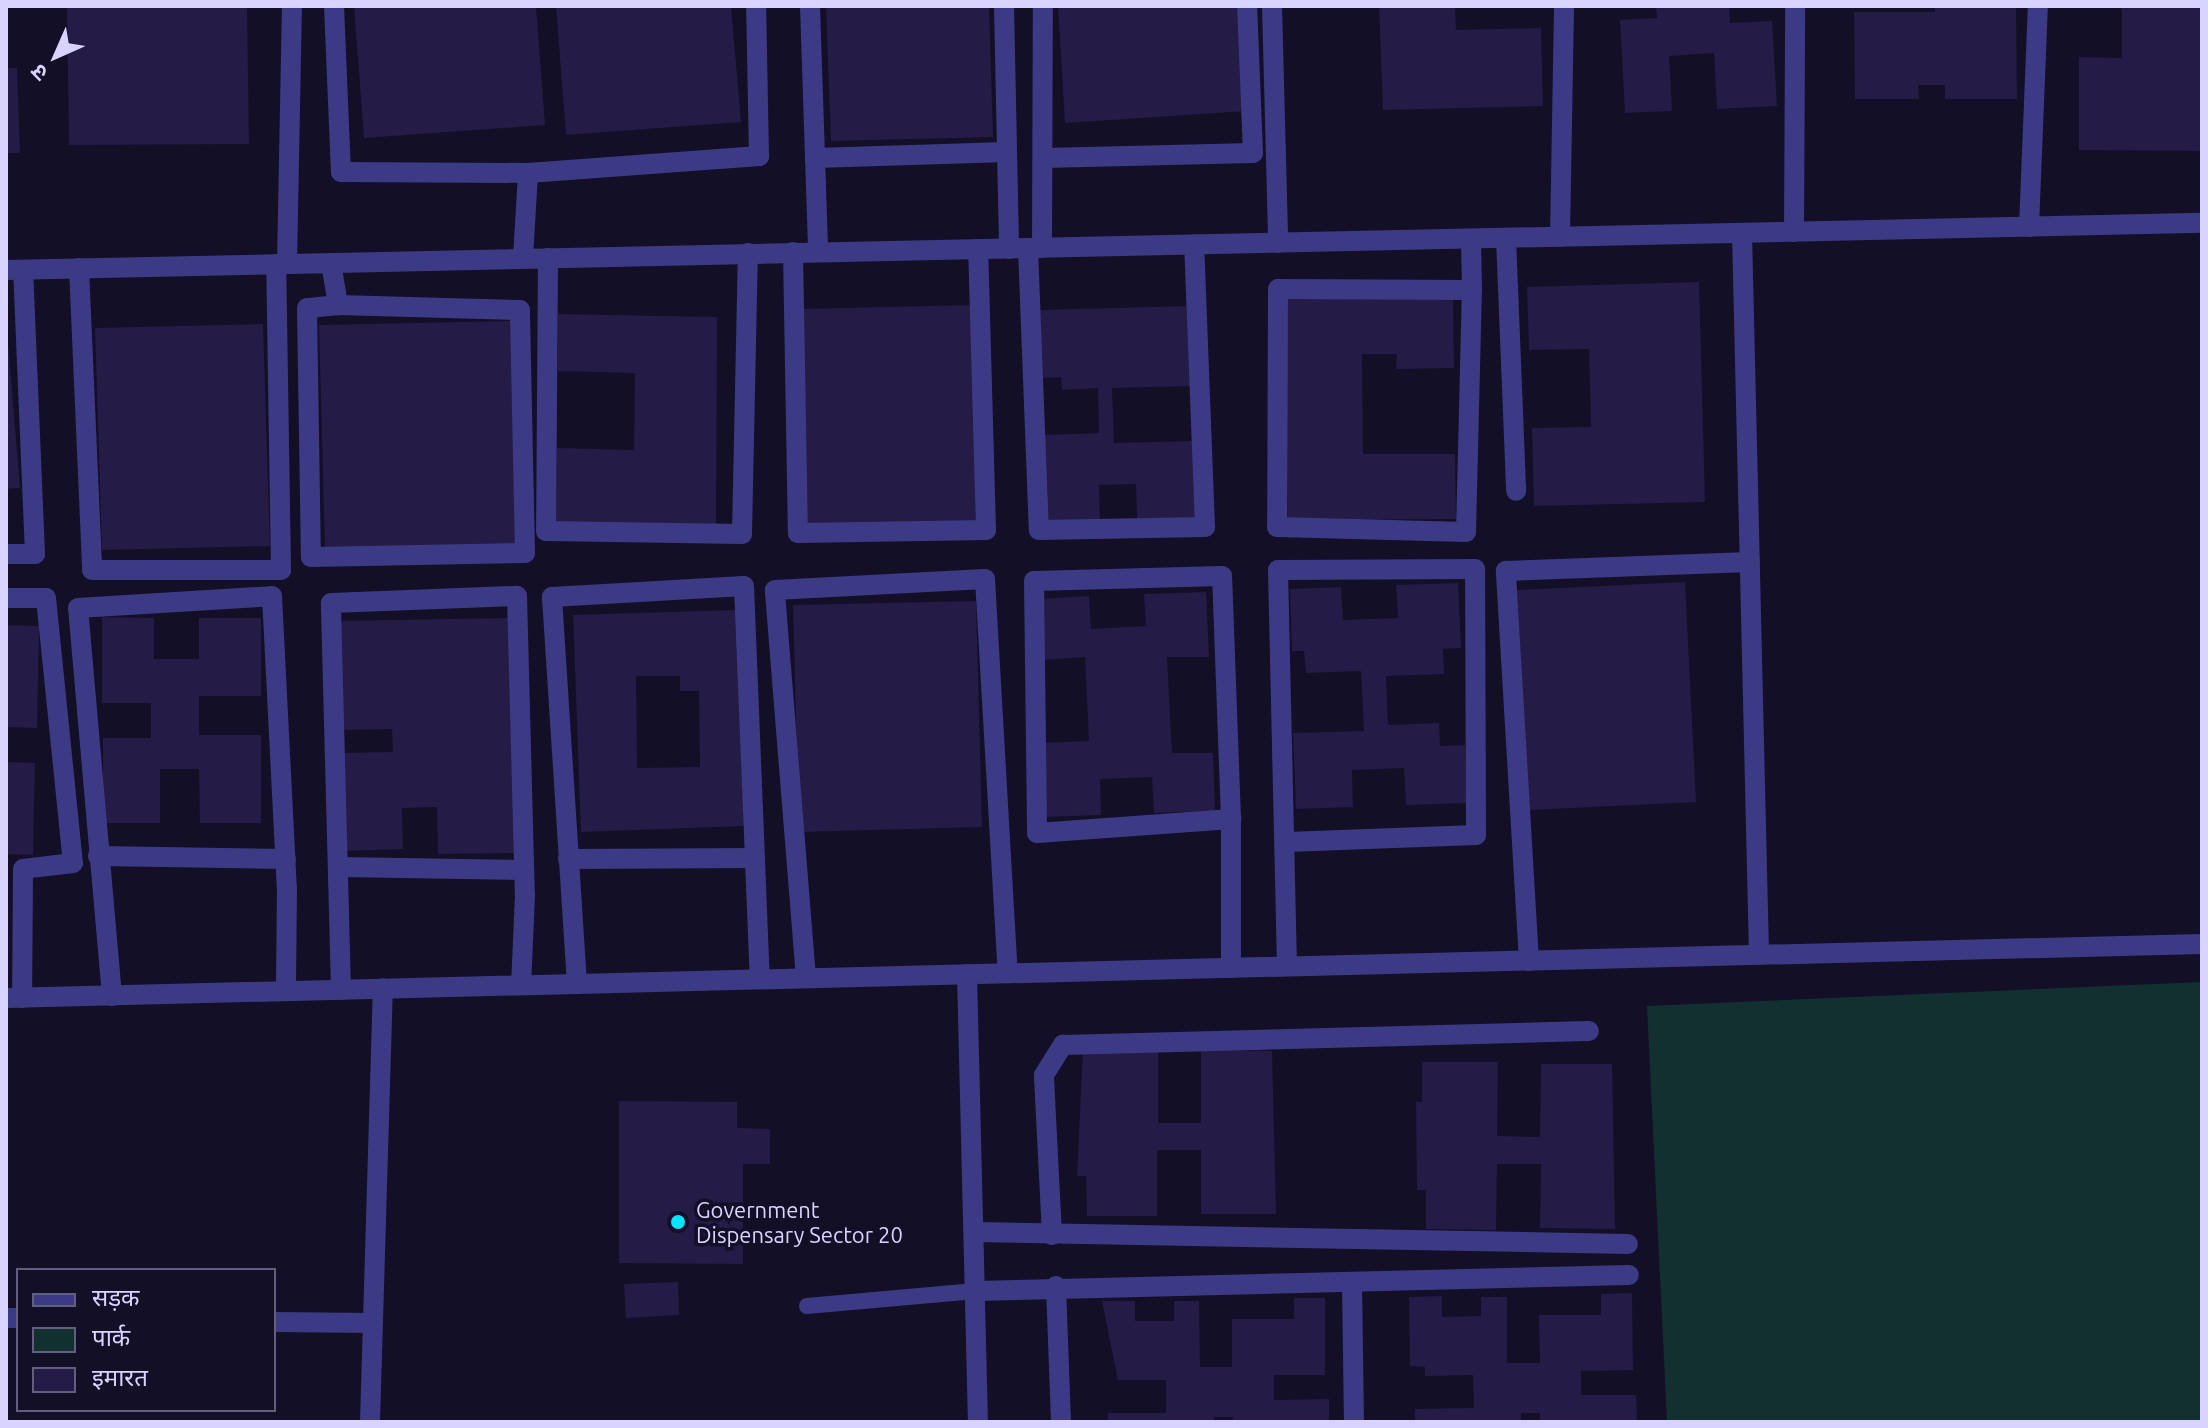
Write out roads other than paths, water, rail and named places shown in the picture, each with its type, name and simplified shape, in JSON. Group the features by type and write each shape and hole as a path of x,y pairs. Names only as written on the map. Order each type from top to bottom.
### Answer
{"street":[{"path":"79,268 92,570 281,570 281,264 292,6"},
{"path":"334,6 341,172 528,173 759,156 756,6"},
{"path":"810,6 818,252"},
{"path":"1004,6 1007,152 1026,248 1039,530 1205,527 1194,244"},
{"path":"1026,248 1044,158 1043,6"},
{"path":"1044,158 1253,153 1247,6"},
{"path":"1272,6 1278,243"},
{"path":"1560,237 1564,6"},
{"path":"1794,232 1795,6"},
{"path":"2029,227 2038,6"},
{"path":"815,158 1007,152"},
{"path":"523,258 528,173"},
{"path":"6,554 35,554 15,270 2202,223"},
{"path":"1742,233 1759,955"},
{"path":"1506,238 1516,491"},
{"path":"1471,239 1472,290 1466,532 1277,527 1278,289 1472,290"},
{"path":"793,252 798,533 986,530 978,249"},
{"path":"548,258 546,531 742,534 748,253"},
{"path":"331,263 338,305"},
{"path":"338,305 520,310 525,553 311,557 307,308 338,305"},
{"path":"1529,961 1506,571 1750,562"},
{"path":"1287,842 1476,835 1475,569 1278,570 1287,842 1287,966"},
{"path":"1231,819 1037,833 1034,581 1222,576 1231,819 1231,968"},
{"path":"806,978 775,590 985,579 1008,973"},
{"path":"577,984 552,597 744,586 760,979"},
{"path":"112,996 78,608 272,596 286,859 286,991"},
{"path":"341,990 331,603 517,596 524,870 521,985"},
{"path":"6,598 46,598 73,863 15,869 14,998 2202,944"},
{"path":"98,856 286,859"},
{"path":"568,859 755,858"},
{"path":"339,867 524,870"},
{"path":"967,974 978,1422"},
{"path":"370,1422 383,988"},
{"path":"1052,1235 1044,1075 1050,1059 1063,1045 1589,1031"},
{"path":"974,1232 1628,1244"},
{"path":"975,1291 1056,1286 1629,1275"},
{"path":"1352,1282 1354,1422"},
{"path":"1056,1286 1061,1422"},
{"path":"276,1322 372,1323"}],"lane":[{"path":"807,1306 975,1291"}],"place":[{"name":"Government Dispensary Sector 20","path":"678,1222"}]}
